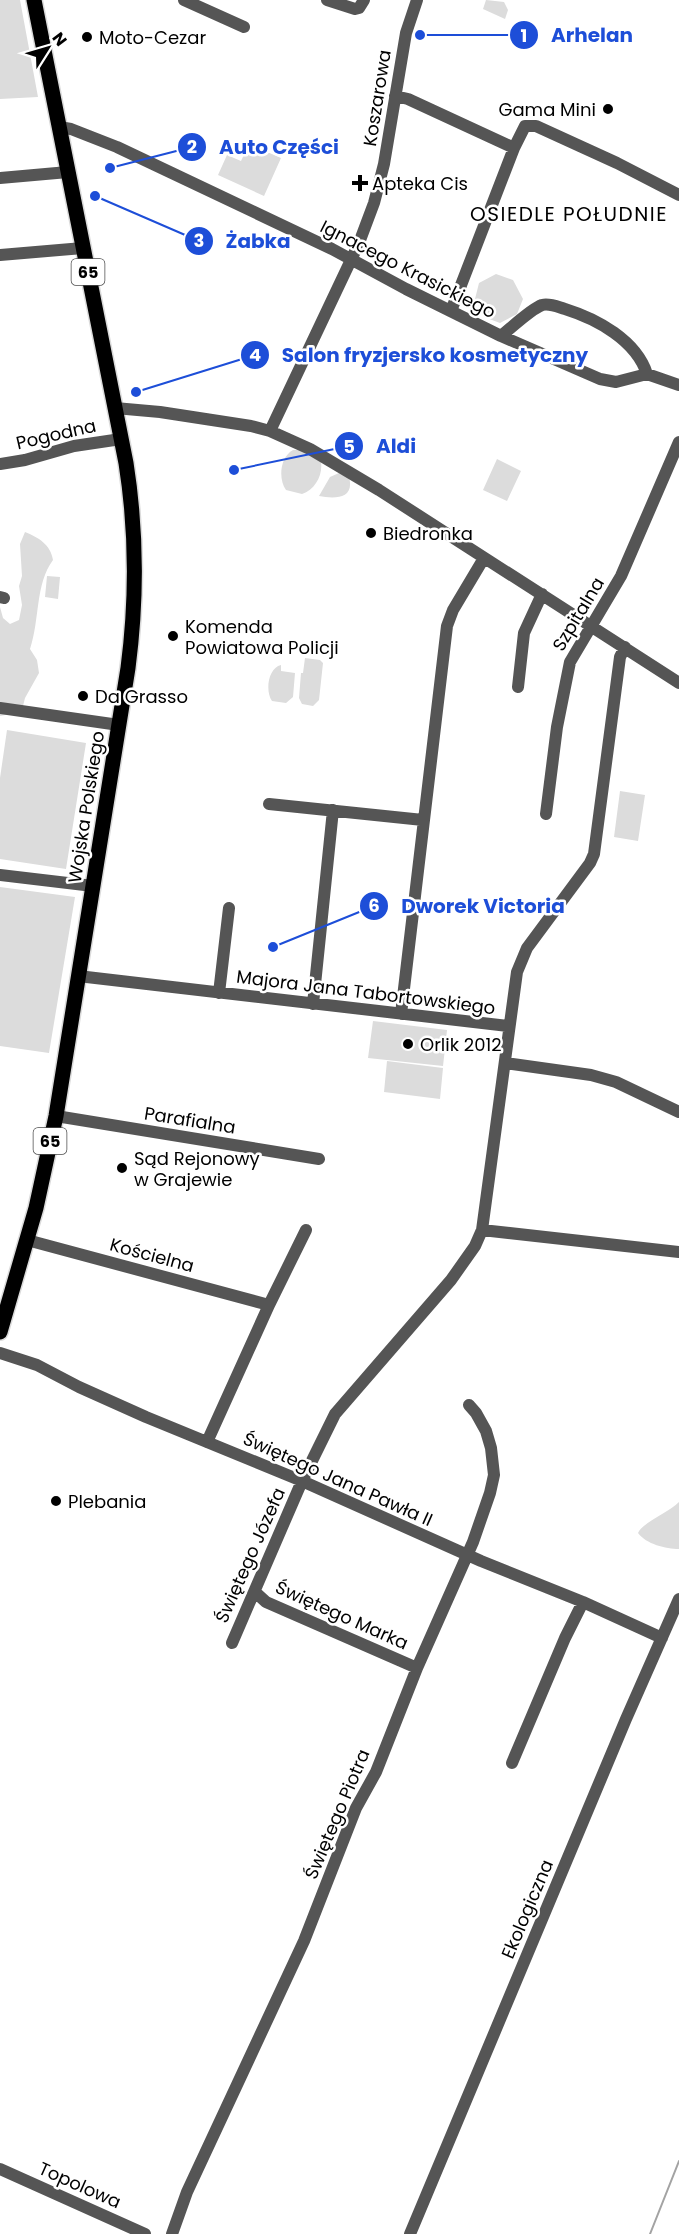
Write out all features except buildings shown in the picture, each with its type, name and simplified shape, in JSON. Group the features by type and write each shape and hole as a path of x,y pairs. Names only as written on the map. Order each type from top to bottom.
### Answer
{"main road":[{"name":"Wojska Polskiego","path":"0,1332 27,1240 56,1116 119,726 134,618 136,582 133,512 121,439 34,0"}],"street":[{"path":"184,0 244,27"},
{"path":"327,0 355,9 359,8 364,0"},
{"name":"Koszarowa","path":"270,431 351,259 367,223 380,184 412,2"},
{"path":"395,96 408,99 514,148"},
{"path":"451,311 514,148 525,126 536,126 617,163 679,195"},
{"name":"Ignacego Krasickiego","path":"59,127 71,129 117,147 351,259 501,336 606,381 626,380 647,374"},
{"path":"0,178 68,172"},
{"path":"0,255 83,248"},
{"path":"501,336 539,306 553,306 591,319 616,334 637,355 647,374 679,385"},
{"path":"115,408 251,426 270,431 334,462 679,683"},
{"name":"Pogodna","path":"0,464 25,460 74,446 121,439"},
{"name":"Szpitalna","path":"546,814 557,727 568,668 575,651 621,576 679,442"},
{"path":"401,1014 447,627 453,610 484,558"},
{"path":"518,687 525,627 542,594"},
{"name":"Świętego Józefa","path":"232,1643 302,1481 335,1414 451,1280 475,1246 482,1230 514,983 522,955 590,863 594,854 620,657 625,647"},
{"path":"0,708 119,726"},
{"path":"269,804 423,820"},
{"path":"313,1004 333,810"},
{"path":"0,875 93,886"},
{"name":"Majora Jana Tabortowskiego","path":"219,993 229,908"},
{"name":"Majora Jana Tabortowskiego","path":"78,976 508,1026"},
{"path":"505,1063 591,1075 616,1082 679,1112"},
{"name":"Parafialna","path":"56,1116 319,1159"},
{"path":"207,1442 268,1305 306,1230"},
{"path":"482,1230 679,1252"},
{"name":"Kościelna","path":"27,1240 268,1305"},
{"name":"Świętego Jana Pawła II","path":"0,1353 37,1365 79,1387 302,1481 662,1638"},
{"name":"Świętego Piotra","path":"172,2234 187,2192 304,1941 356,1808 376,1772 417,1668 480,1522 494,1475 491,1448 486,1431 469,1405"},
{"name":"Świętego Marka","path":"255,1592 266,1602 417,1668"},
{"name":"Ekologiczna","path":"410,2234 621,1730 679,1599"},
{"path":"512,1763 582,1602"},
{"name":"Topolowa","path":"0,2169 145,2234"}],"shaded area":[{"path":"0,0 20,0 38,97 0,99"},
{"path":"486,0 504,2 508,10 505,19 483,9"},
{"path":"249,144 281,158 264,196 218,175 227,155 241,161"},
{"path":"496,274 513,280 523,299 517,314 500,323 484,317 475,299 479,283"},
{"path":"293,450 303,450 321,462 321,472 317,481 311,489 302,494 286,490 283,485 281,474 283,463"},
{"path":"497,459 521,471 507,501 483,490"},
{"path":"339,473 349,477 349,490 337,497 319,496 330,477"},
{"path":"25,532 43,542 50,550 53,560 40,591 30,649 37,660 39,673 23,706 11,714 0,716 0,607 3,618 10,624 19,620 22,605 19,586 22,576 20,544"},
{"path":"47,576 60,577 58,599 45,597"},
{"path":"305,658 320,660 323,663 319,700 313,706 302,704 299,698"},
{"path":"281,665 281,671 295,673 293,697 286,703 272,701 268,686 273,670"},
{"path":"7,730 86,743 66,869 0,859 0,778"},
{"path":"620,791 645,795 638,841 614,837"},
{"path":"0,887 75,897 49,1053 0,1046"},
{"name":"Orlik 2012","path":"373,1021 447,1030 443,1066 368,1058"},
{"path":"387,1061 443,1068 440,1099 384,1092"},
{"path":"679,1502 679,1549 657,1545 638,1533 645,1525"}],"waterway":[{"path":"650,2234 679,2161"}],"place":[{"name":"Arhelan","path":"420,35"},
{"name":"Moto-Cezar","path":"87,37"},
{"name":"Gama Mini","path":"608,109"},
{"name":"Auto Części","path":"110,168"},
{"name":"Apteka Cis","path":"360,183"},
{"name":"Żabka","path":"95,196"},
{"name":"Salon fryzjersko kosmetyczny","path":"136,392"},
{"name":"Aldi","path":"234,470"},
{"name":"Biedronka","path":"371,533"},
{"name":"Komenda Powiatowa Policji","path":"173,636"},
{"name":"Da Grasso","path":"83,696"},
{"name":"Dworek Victoria","path":"273,947"},
{"name":"Orlik 2012","path":"408,1044"},
{"name":"Sąd Rejonowy w Grajewie","path":"122,1168"},
{"name":"Plebania","path":"56,1501"}],"district":[{"name":"OSIEDLE POŁUDNIE","path":"569,214"}]}
